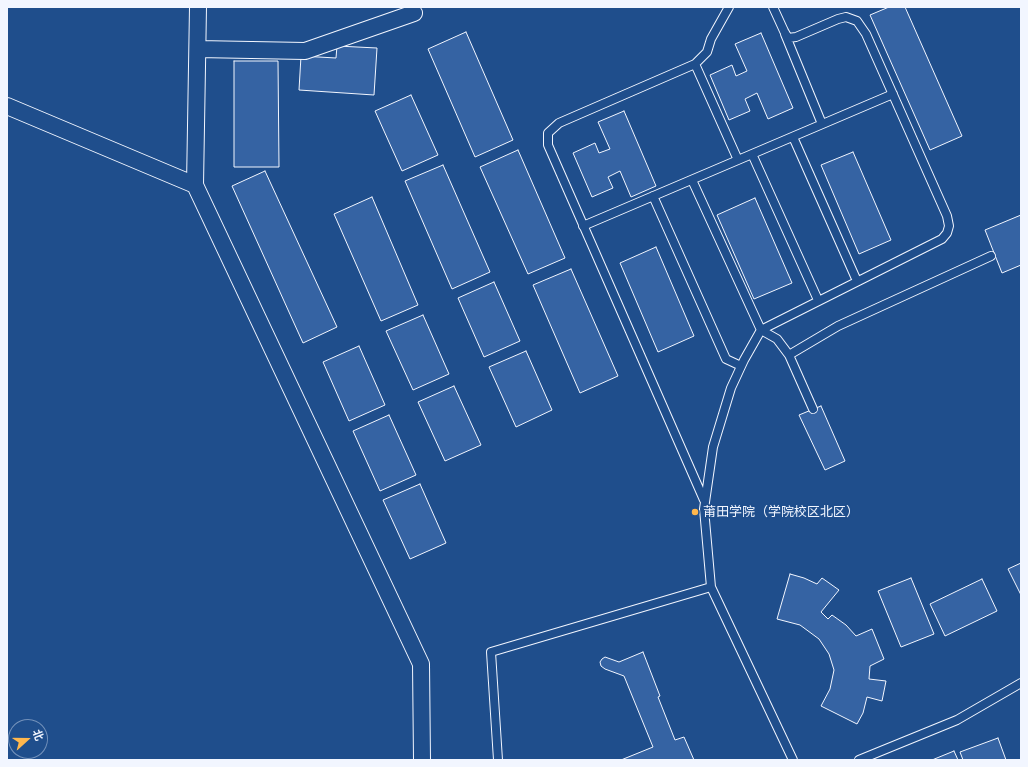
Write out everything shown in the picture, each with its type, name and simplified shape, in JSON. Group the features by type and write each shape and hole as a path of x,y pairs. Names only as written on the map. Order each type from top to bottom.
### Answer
{"street":[{"path":"198,7 196,185 421,664 422,760"},
{"path":"198,49 305,51 414,13"},
{"path":"7,106 196,185"}],"lane":[{"path":"705,500 548,145 548,133 559,123 695,64 707,52 712,39 729,7"},
{"path":"773,7 822,124"},
{"path":"784,32 788,38 796,37 838,19 846,17 857,20 866,34 893,94 947,216 949,226 947,233 942,239 761,330 741,366 731,388 713,448 704,509 711,587 792,760"},
{"path":"695,64 738,160"},
{"path":"583,226 893,94"},
{"path":"793,137 858,281"},
{"path":"752,154 818,300"},
{"path":"692,180 761,330 777,340 789,355 813,409"},
{"path":"653,196 726,359 741,366"},
{"path":"789,355 838,326 991,256"},
{"path":"498,760 491,652 711,587"},
{"path":"859,760 958,720 1021,683"}],"building":[{"path":"889,7 905,7 962,136 930,150 870,15"},
{"path":"466,32 513,140 475,157 428,49"},
{"path":"761,33 793,108 768,119 757,93 745,99 750,111 729,120 710,75 732,65 736,76 747,71 735,44"},
{"path":"337,46 377,48 374,95 299,90 301,56 336,58"},
{"path":"234,61 278,61 279,167 234,167"},
{"path":"411,95 438,155 402,171 375,111"},
{"path":"624,111 656,186 631,197 620,171 608,177 613,188 592,197 573,153 595,143 599,153 610,149 598,122"},
{"path":"518,150 565,258 528,274 480,167"},
{"path":"853,152 891,240 859,254 821,165"},
{"path":"443,165 490,272 452,289 405,181"},
{"path":"265,171 337,327 303,343 232,186"},
{"path":"372,197 418,305 381,321 334,214"},
{"path":"755,198 792,283 754,299 717,215"},
{"path":"1021,215 1021,265 1002,273 985,230"},
{"path":"656,247 694,336 658,352 620,263"},
{"path":"571,269 618,376 580,393 533,285"},
{"path":"494,282 520,341 484,357 458,298"},
{"path":"423,315 449,374 413,390 386,331"},
{"path":"359,346 385,405 349,421 323,362"},
{"path":"526,351 552,410 516,427 489,367"},
{"path":"454,386 481,445 445,461 418,402"},
{"path":"821,406 845,461 825,470 799,415"},
{"path":"389,415 416,475 380,491 353,431"},
{"path":"420,484 446,543 410,559 383,500"},
{"path":"1021,563 1021,595 1008,569"},
{"path":"790,574 817,584 822,578 839,590 821,612 828,619 832,615 846,625 856,636 872,629 884,659 870,666 869,679 886,681 882,701 867,697 863,713 857,724 821,706 830,689 834,670 829,654 819,639 800,625 777,619"},
{"path":"911,578 934,634 901,647 878,591"},
{"path":"982,579 997,611 945,636 930,604"},
{"path":"643,652 660,696 658,697 675,740 684,737 694,760 621,760 653,747 624,676 605,669 601,666 600,662 605,657 619,662"},
{"path":"998,738 1006,760 963,760 960,752"},
{"path":"954,751 958,760 932,760"}],"place":[{"name":"莆田学院（学院校区北区）","path":"695,512"}]}
